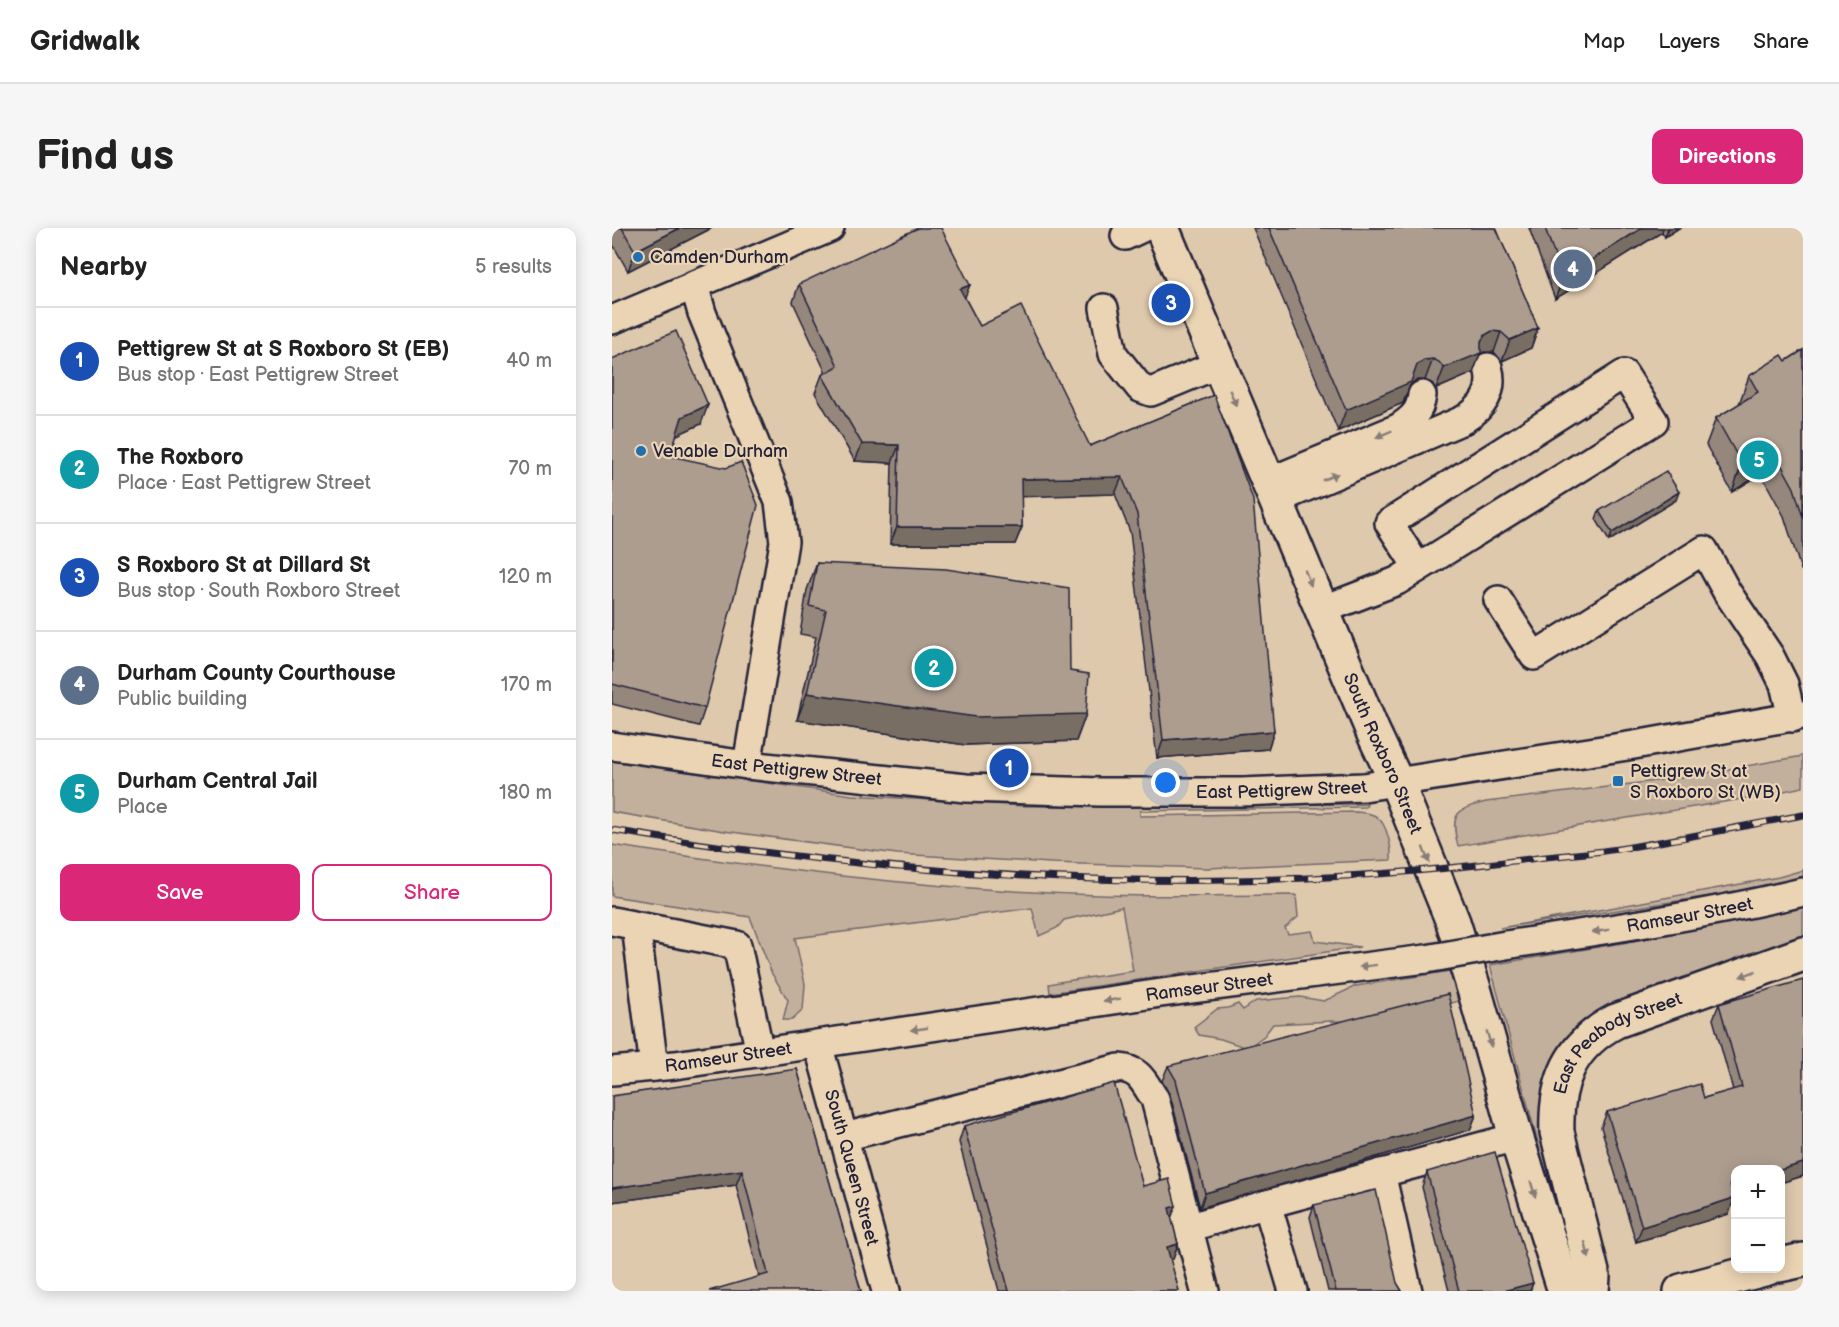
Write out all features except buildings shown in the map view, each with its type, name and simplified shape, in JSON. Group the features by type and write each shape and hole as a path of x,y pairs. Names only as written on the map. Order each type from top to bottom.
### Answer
{"main road":[{"name":"South Roxboro Street","path":"1162,228 1373,732 1396,781 1453,922 1516,1137 1566,1291"},
{"name":"East Peabody Street","path":"1592,1291 1593,1276 1559,1148 1557,1132 1559,1088 1570,1064 1589,1038 1616,1021 1803,954"},
{"path":"1785,1264 1803,1260"},
{"path":"1681,1291 1752,1273"}],"street":[{"path":"613,317 830,228"},
{"path":"694,285 702,313 779,502 784,542 747,765"},
{"path":"1104,308 1113,354 1140,388 1151,392 1219,364"},
{"path":"1272,491 1354,457 1463,420 1475,413 1483,404 1491,385 1488,367"},
{"path":"1322,610 1397,581 1418,568 1654,421 1624,374 1389,523 1418,568"},
{"path":"1354,457 1410,421 1417,414 1422,395"},
{"path":"1498,600 1534,656 1704,550 1727,592 1770,656 1798,716"},
{"name":"East Pettigrew Street","path":"612,746 747,765 966,788 1100,792 1241,792 1341,788 1396,781 1798,716"},
{"name":"Ramseur Street","path":"612,1071 760,1053 1161,993 1426,958 1629,926 1754,904 1803,892"},
{"path":"654,1067 624,923 737,945 760,1053"},
{"name":"South Queen Street","path":"818,1044 886,1291"},
{"path":"844,1137 1119,1068 1130,1068 1139,1075 1155,1099 1205,1291"},
{"path":"1188,1227 1516,1137"},
{"path":"1382,1173 1408,1291"},
{"path":"1267,1204 1293,1291"}],"shaded area":[{"path":"1803,756 1803,787 1458,846 1455,827 1457,815 1467,807 1486,802 1679,778"},
{"path":"612,758 676,770 852,795 1024,806 1367,804 1366,807 1140,811 1140,816 1368,813 1381,820 1384,825 1390,843 1391,860 1207,868 1051,863 897,854 724,831 612,812"},
{"path":"612,845 734,863 978,889 1124,896 1296,895 1298,917 1285,928 1288,934 1312,931 1315,941 1360,947 1050,993 1049,984 1133,971 1122,907 1064,920 1057,928 1039,936 1032,908 795,938 805,984 803,1010 792,1020 783,1020 788,1000 772,974 750,917 612,896"},
{"path":"1803,870 1803,876 1743,891 1500,928 1779,877"},
{"path":"1803,908 1803,937 1594,1013 1575,1028 1562,1046 1547,1074 1541,1103 1542,1128 1575,1270 1571,1265 1490,965 1628,942"},
{"path":"1450,971 1458,1001 1434,1011 1421,1001 1357,1022 1273,1024 1264,1036 1247,1048 1221,1039 1199,1035 1194,1027 1217,1009 1238,1004 1243,1010 1256,1001 1300,997 1324,1001 1356,986"}],"railway":[{"path":"612,830 872,865 1046,877 1221,880 1391,873 1589,853 1803,815"}],"place":[{"name":"Camden Durham","path":"638,257"},
{"name":"Durham County Courthouse","path":"1573,269"},
{"name":"S Roxboro St at Dillard St","path":"1171,303"},
{"name":"Venable Durham","path":"641,451"},
{"name":"Durham Central Jail","path":"1759,460"},
{"name":"The Roxboro","path":"934,668"},
{"name":"Pettigrew St at S Roxboro St (EB)","path":"1009,768"},
{"name":"Pettigrew St at S Roxboro St (WB)","path":"1618,781"}]}
